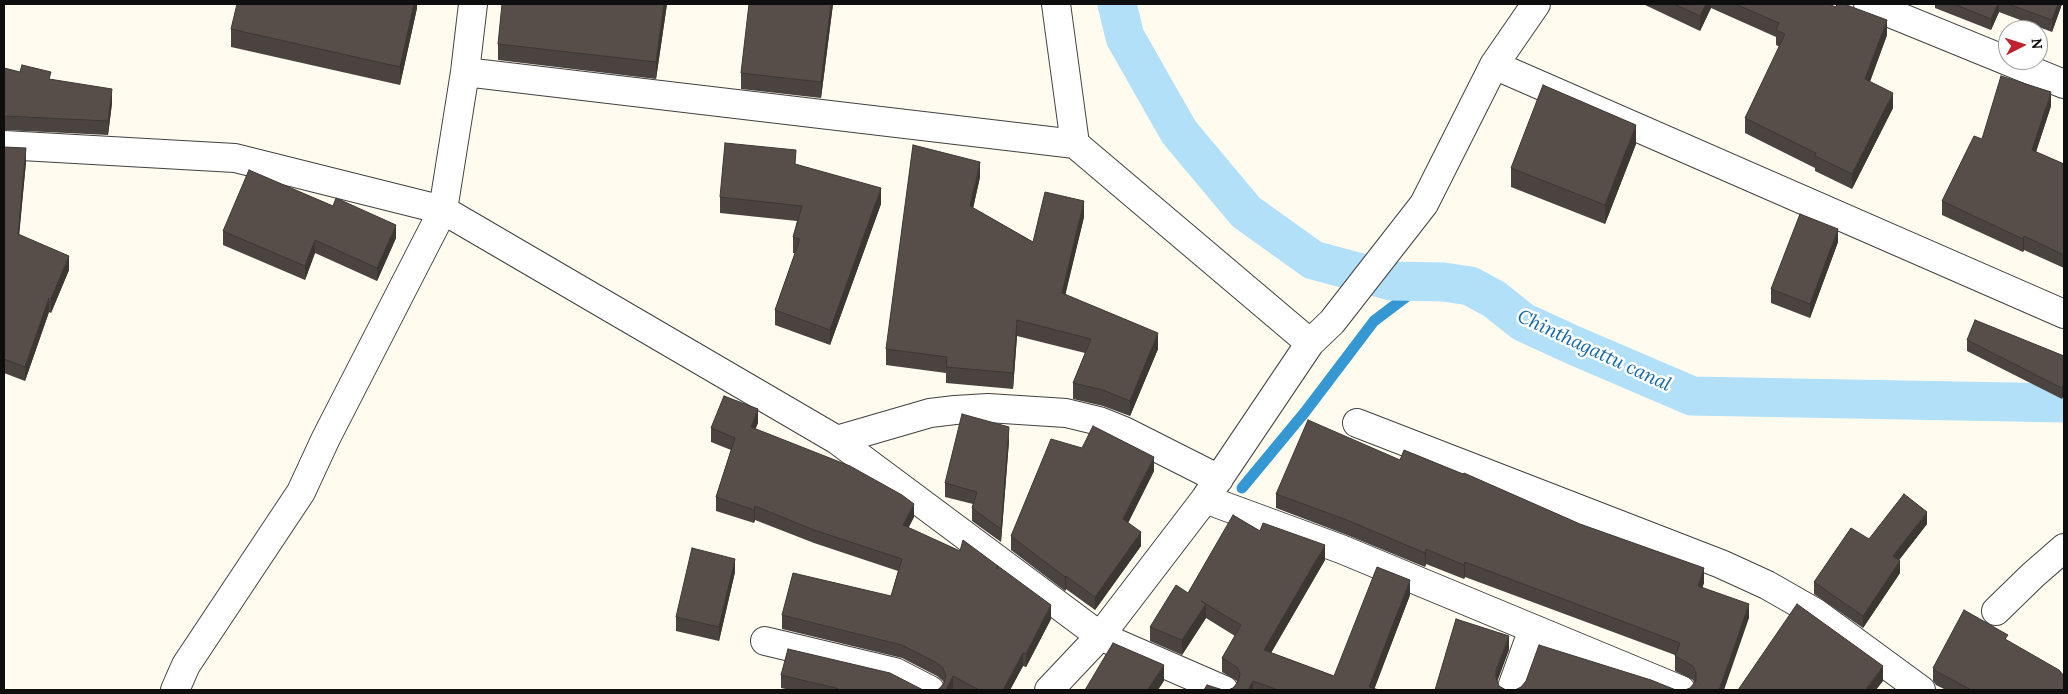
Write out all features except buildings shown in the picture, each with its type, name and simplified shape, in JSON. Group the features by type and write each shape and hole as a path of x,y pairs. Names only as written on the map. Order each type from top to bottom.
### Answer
{"street":[{"path":"175,690 186,665 301,492 326,438 443,210 465,72 473,4"},
{"path":"1056,4 1075,144"},
{"path":"1049,690 1100,636 1212,489 1310,343 1332,322 1424,204 1494,65 1536,4"},
{"path":"1868,4 2064,84"},
{"path":"1494,65 2064,314"},
{"path":"465,72 1075,144 1310,343"},
{"path":"4,146 235,158 443,210 837,440 1100,636 1224,690"},
{"path":"837,440 930,414 956,410 988,408 1066,413 1099,421 1124,431 1212,489 1341,549 1681,690"},
{"path":"1357,423 1721,564 1767,585 1816,613 1921,690"},
{"path":"1996,612 2033,575 2064,548"},
{"path":"1511,690 1533,629"},
{"path":"765,641 895,672 930,690"}],"waterway":[{"name":"Chinthagattu canal","path":"1117,4 1125,37 1179,132 1246,212 1313,260 1391,281 1444,282 1470,286 1494,299 1523,322 1692,396 2064,403"},
{"path":"1242,488 1305,412 1374,321 1411,293 1444,282"}]}
